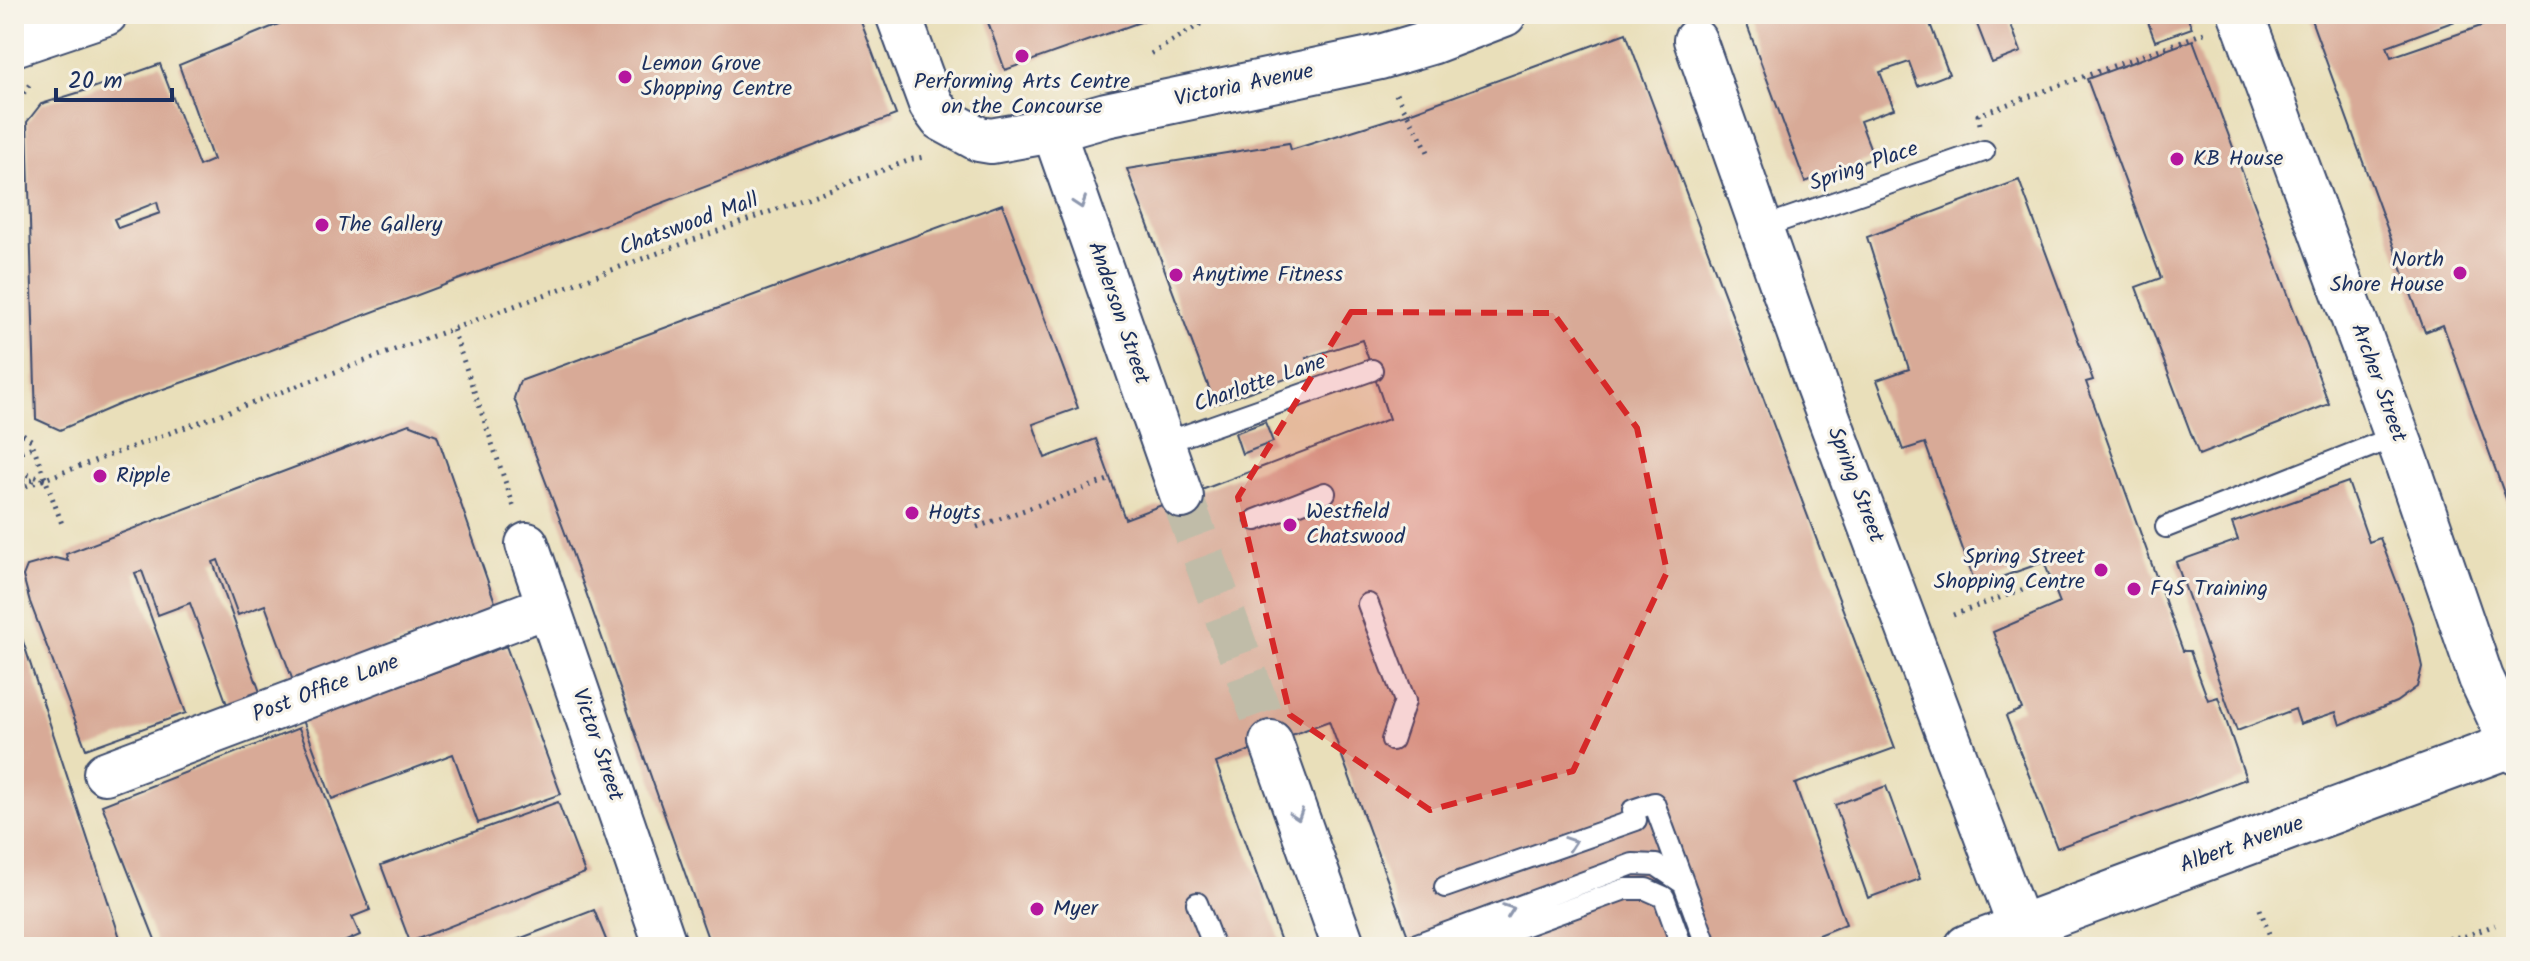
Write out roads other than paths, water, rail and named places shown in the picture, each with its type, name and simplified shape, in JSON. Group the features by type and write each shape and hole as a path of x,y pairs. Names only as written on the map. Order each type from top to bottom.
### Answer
{"main road":[{"name":"Victoria Avenue","path":"898,14 931,104 942,119 979,139 1005,140 1106,115 1380,57 1431,42 1504,14"},
{"name":"Archer Street","path":"2242,16 2397,436 2481,678 2515,746"},
{"name":"Albert Avenue","path":"1967,947 2027,941 2515,746"}],"street":[{"path":"14,45 106,14"},
{"name":"Spring Street","path":"1695,40 1760,228 2027,941"},
{"name":"Anderson Street","path":"1053,130 1182,497"},
{"name":"Victor Street","path":"527,544 666,947"},
{"name":"Post Office Lane","path":"105,773 548,606"},
{"path":"1271,742 1344,947"}],"lane":[{"name":"Spring Place","path":"1760,228 1984,151"},
{"name":"Charlotte Lane","path":"1164,443 1372,370"},
{"path":"2166,527 2397,436"},
{"path":"1256,520 1325,493"},
{"path":"1368,604 1405,701 1392,740"},
{"path":"1445,887 1635,815 1658,812 1707,947"},
{"path":"1409,947 1633,864 1656,865 1684,884"},
{"path":"1465,947 1625,889 1646,889 1664,897 1682,947"},
{"path":"1197,903 1214,947"}],"tunnel":[{"path":"1182,497 1271,742"}],"place":[{"name":"Performing Arts Centre on the Concourse","path":"1022,56"},
{"name":"Lemon Grove Shopping Centre","path":"625,77"},
{"name":"KB House","path":"2177,159"},
{"name":"The Gallery","path":"322,225"},
{"name":"North Shore House","path":"2460,273"},
{"name":"Anytime Fitness","path":"1176,275"},
{"name":"Ripple","path":"100,476"},
{"name":"Hoyts","path":"912,513"},
{"name":"Westfield Chatswood","path":"1290,525"},
{"name":"Spring Street Shopping Centre","path":"2101,570"},
{"name":"F45 Training","path":"2134,589"},
{"name":"Myer","path":"1037,909"}]}
